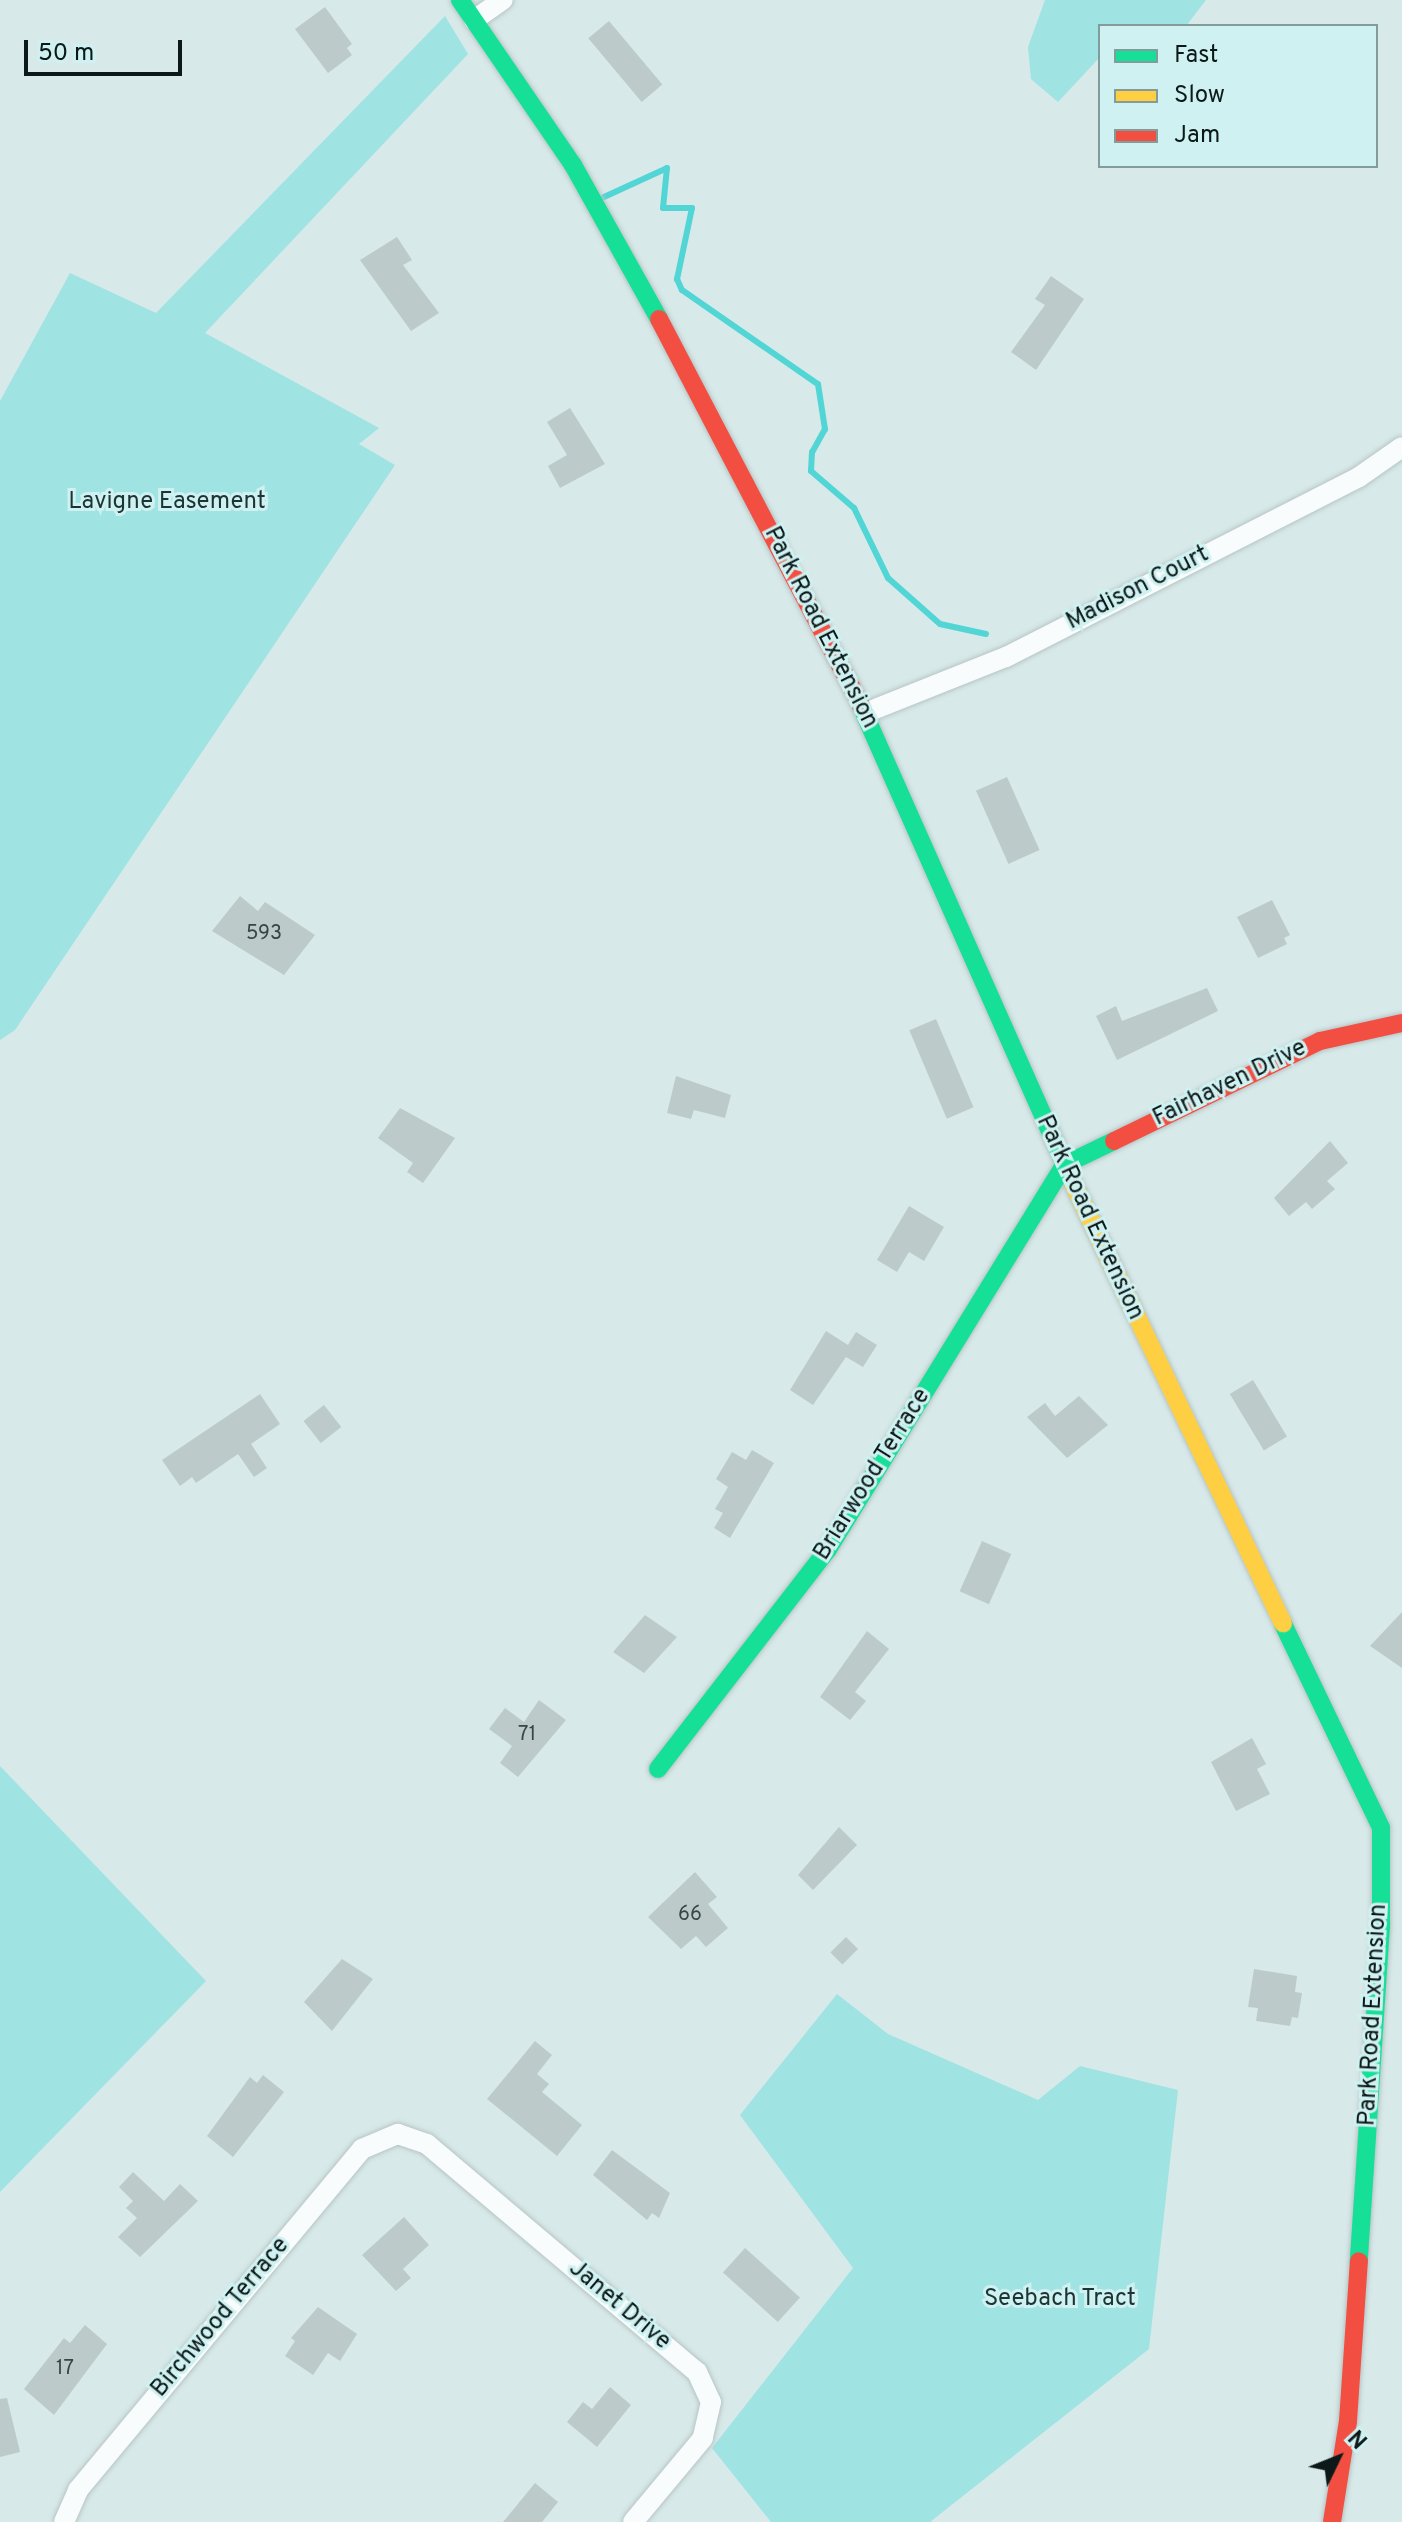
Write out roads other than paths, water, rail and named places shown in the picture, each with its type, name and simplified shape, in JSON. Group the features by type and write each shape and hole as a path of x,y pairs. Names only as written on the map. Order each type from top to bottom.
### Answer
{"street":[{"name":"Park Road Extension","path":"460,0 579,176 711,411 865,713 1064,1165 1263,1594 1351,1755 1381,1828 1381,1926 1348,2421 1332,2522"},
{"path":"474,20 503,0"},
{"name":"Madison Court","path":"865,713 1006,657 1359,477 1402,447"},
{"name":"Fairhaven Drive","path":"1064,1165 1320,1041 1402,1023"},
{"name":"Briarwood Terrace","path":"658,1769 828,1549 1064,1165"},
{"name":"Birchwood Terrace","path":"64,2522 78,2490 362,2149 398,2134"},
{"name":"Janet Drive","path":"398,2134 427,2144 697,2372 711,2402 703,2438 633,2522"}],"waterway":[{"path":"604,197 667,168 663,208 692,208 677,279 682,290 818,384 825,429 812,452 811,471 854,508 888,578 940,624 986,634"}],"park label":[{"name":"Lavigne Easement","path":"167,503"},
{"name":"Seebach Tract","path":"1060,2300"}]}
